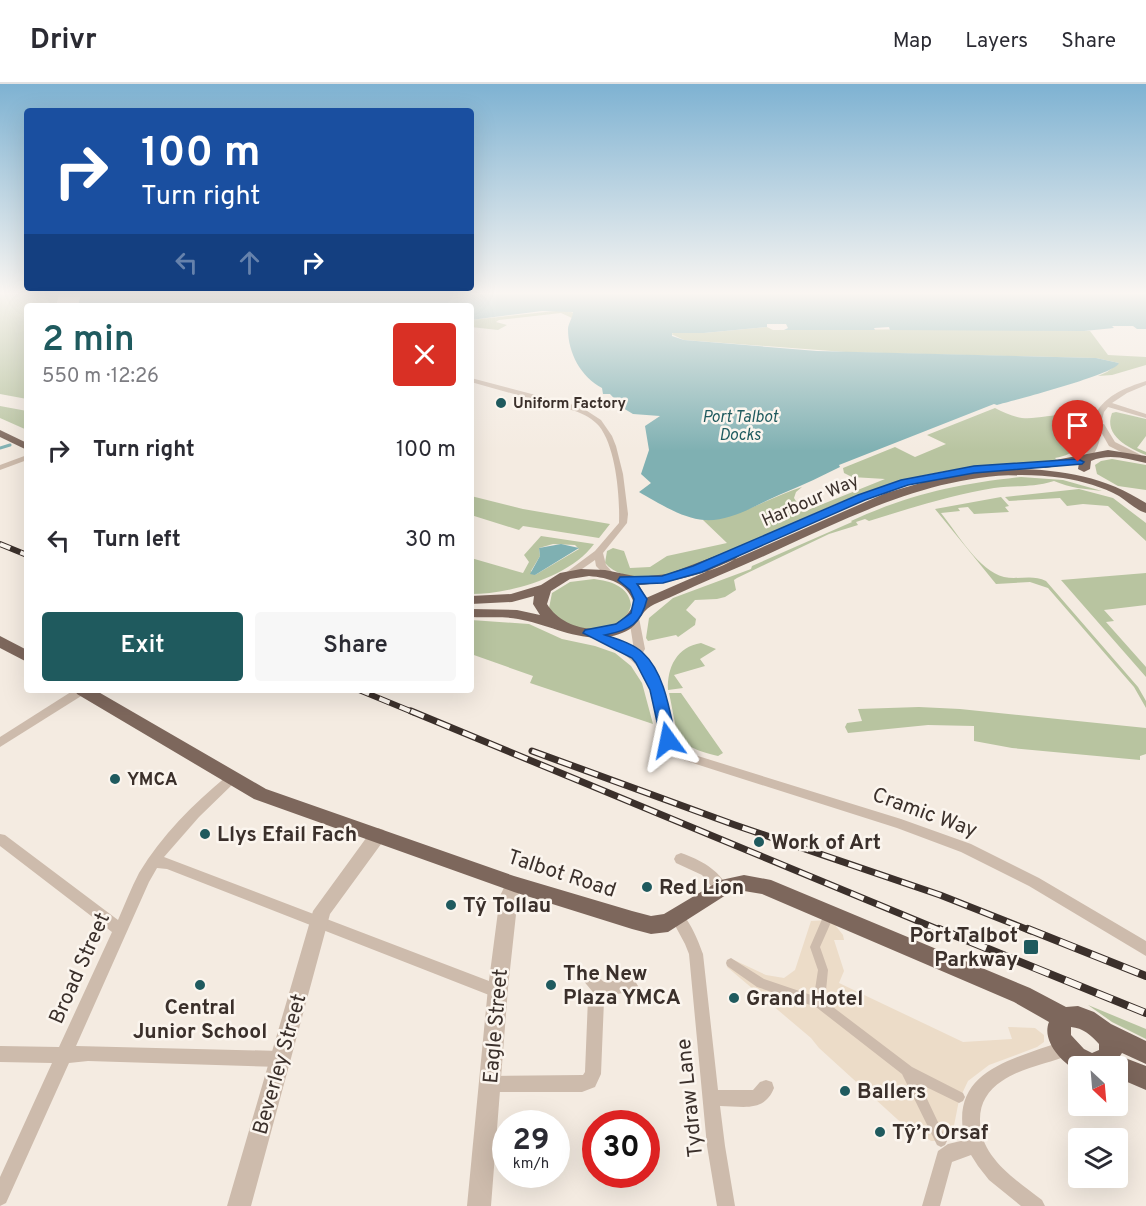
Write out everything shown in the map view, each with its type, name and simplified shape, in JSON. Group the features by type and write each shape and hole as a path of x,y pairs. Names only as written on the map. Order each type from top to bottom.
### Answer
{"main road":[{"path":"0,423 24,435"},
{"path":"0,433 24,445"},
{"name":"Harbour Way","path":"624,580 663,579 698,569 861,498 905,482 974,469 1053,465 1087,459 1097,454 1111,453 1144,459"},
{"path":"1087,459 1084,465 1088,474 1146,509"},
{"name":"Harbour Way","path":"637,613 666,591 718,572 875,502 910,489 986,475 1030,472 1071,476 1113,488"},
{"path":"1113,488 1146,494"},
{"path":"474,600 512,598 545,588 553,581 569,574 589,572 609,574 624,580 638,592 637,613 613,630 590,633 525,615 474,613"},
{"path":"545,588 540,599 542,612 559,626"},
{"path":"0,641 24,655"},
{"name":"Talbot Road","path":"87,693 260,794 514,884 651,925 668,923 678,918 721,888 744,883 764,886 1022,995 1052,1010 1062,1019"},
{"path":"1075,1056 1065,1048 1058,1033 1062,1019 1071,1016 1085,1018 1104,1032 1146,1053"},
{"path":"1104,1032 1110,1046 1108,1056"},
{"path":"1128,1071 1146,1078"}],"street":[{"path":"474,381 578,408 604,427 609,436 621,486 624,511 621,527 597,553 569,574"},
{"path":"1087,459 1098,439 1099,417 1107,404 1146,383"},
{"path":"1107,404 1146,416"},
{"path":"1099,417 1102,430 1109,441 1121,450 1144,459"},
{"path":"0,468 24,458"},
{"path":"597,553 599,562 609,574"},
{"path":"590,633 637,655 640,650 637,613"},
{"name":"Cramic Way","path":"637,655 658,690 668,740 674,749 694,760 901,824 966,848 1034,882 1146,950"},
{"path":"0,743 77,693"},
{"name":"Broad Street","path":"0,1197 119,929 153,862 189,818 231,779"},
{"name":"Beverley Street","path":"239,1206 318,922 322,912 378,835"},
{"path":"0,839 119,929"},
{"path":"681,859 707,871 721,888"},
{"path":"153,862 168,863 489,988 498,988"},
{"name":"Eagle Street","path":"479,1206 498,988 509,896 514,884"},
{"name":"Tydraw Lane","path":"678,918 696,954 711,1098 726,1206"},
{"path":"819,1003 822,970 815,947 826,920"},
{"path":"731,963 761,983 819,1003 907,1070 959,1097"},
{"path":"490,1084 582,1084 590,1081 593,1074 596,985 630,986"},
{"path":"1036,1206 1004,1182 984,1159 971,1129 971,1111 975,1098 984,1084 998,1074 1065,1048"},
{"path":"0,1054 88,1053 280,1059"},
{"path":"907,1070 941,1141"},
{"path":"711,1098 757,1098 766,1088"},
{"path":"931,1206 944,1157 948,1153 977,1145"}],"green space":[{"path":"0,346 24,346 24,398 0,394"},
{"path":"769,346 1102,346 1108,355 1146,357 1146,365 1112,375 1098,376 1119,363 1096,358 845,352"},
{"path":"0,406 24,410 24,429 0,418"},
{"path":"995,408 1022,418 1073,415 1089,420 1088,428 1080,446 1069,454 1055,458 1059,462 960,469 901,481 836,504 729,552 673,573 650,577 625,575 605,563 607,551 613,548 624,551 630,568 650,567 667,556 727,543 703,520 741,512 802,487 796,492 794,498 803,512 885,479 852,477 844,473 843,468 895,447 915,457 946,444 927,435"},
{"path":"1112,413 1146,419 1146,436 1137,448 1146,452 1146,455 1125,445 1114,435 1110,421"},
{"path":"1112,459 1146,465 1146,490 1118,486 1097,474 1095,465"},
{"path":"1021,477 1063,480 1102,491 1072,487 1054,481 994,488 947,498 869,521 865,519 856,522 858,525 829,534 737,578 734,580 736,590 725,597 695,600 686,610 696,619 695,625 678,637 676,635 648,641 646,638 649,618 673,598 751,569 752,566 851,521 935,491"},
{"path":"1079,489 1113,498 1146,523 1146,541 1108,506 1083,504 1067,506 1060,498 1009,501 1005,497"},
{"path":"474,497 523,509 610,524 599,538 523,526 519,530 474,516"},
{"path":"1001,497 1009,506 1005,507 1009,512 974,514 968,507 958,508 960,511 941,513 977,559 995,573 1004,577 1036,578 1046,581 1138,687 1146,701 1146,708 1134,687 1048,588 1030,582 996,584 935,509"},
{"path":"541,536 594,544 570,566 555,574 521,587 474,594 474,559 523,573 529,562 524,555","holes":["553,544 575,545 579,549 535,575 531,571 540,556 539,548"]},
{"path":"1146,573 1146,605 1104,610 1114,621 1106,622 1146,667 1146,677 1061,580"},
{"path":"594,579 612,583 627,593 631,605 627,614 612,626 602,628 580,628 560,621 549,608 552,593 570,582"},
{"path":"474,620 529,624 562,639 615,653 631,666 642,683 653,724 530,683 533,676 474,655"},
{"path":"701,643 716,649 700,659 705,666 674,675 683,688 668,690 669,674 675,659 686,649"},
{"path":"669,693 681,693 723,753 718,756 703,752 685,742 677,728"},
{"path":"919,707 1146,728 1146,754 1140,756 1140,760 1012,748 974,741 974,726 928,725 848,733 845,727 847,723 862,721 858,709"},
{"path":"1088,1005 1146,1029 1146,1039 1112,1022"}],"shaded area":[{"path":"827,920 835,925 844,940 834,940 844,971 839,983 963,1042 1012,1039 1008,1027 1035,1028 1044,1035 1044,1042 1037,1047 989,1065 968,1081 959,1100 952,1136 941,1141 931,1141 911,1126 908,1129 819,1048 811,1038 727,967 734,960 766,975 784,978 795,970 811,921"}],"water":[{"name":"Port Talbot Docks","path":"761,346 817,351 1096,358 1119,363 1114,368 1084,380 994,404 839,465 840,467 827,474 736,515 704,520 678,513 639,492 651,483 641,474 649,450 645,426 660,416 633,414 623,408 610,394 603,394 602,388 582,371 570,347"},
{"path":"561,544 579,548 535,575 530,574 540,556 539,548"}],"waterway":[{"path":"0,448 10,445"}],"railway":[{"path":"0,544 24,554"},
{"path":"366,693 415,713"},
{"path":"411,711 942,931"},
{"path":"532,751 735,825 940,895 1031,931"},
{"path":"939,929 1146,1013"},
{"path":"1028,929 1146,976"}],"place":[{"name":"Uniform Factory","path":"501,403"},
{"name":"YMCA","path":"115,779"},
{"name":"Llys Efail Fach","path":"205,834"},
{"name":"Work of Art","path":"759,842"},
{"name":"Red Lion","path":"647,887"},
{"name":"Tŷ Tollau","path":"451,905"},
{"name":"Port Talbot Parkway","path":"1031,947"},
{"name":"Central Junior School","path":"200,985"},
{"name":"The New Plaza YMCA","path":"551,985"},
{"name":"Grand Hotel","path":"734,998"},
{"name":"Ballers","path":"845,1091"},
{"name":"Tŷ’r Orsaf","path":"880,1132"}],"route":[{"path":"668,740 658,690 642,661 637,655 590,633 620,628 637,615 641,599 635,588 624,580 650,581 698,569 861,498 905,482 974,469 1078,462"}]}
